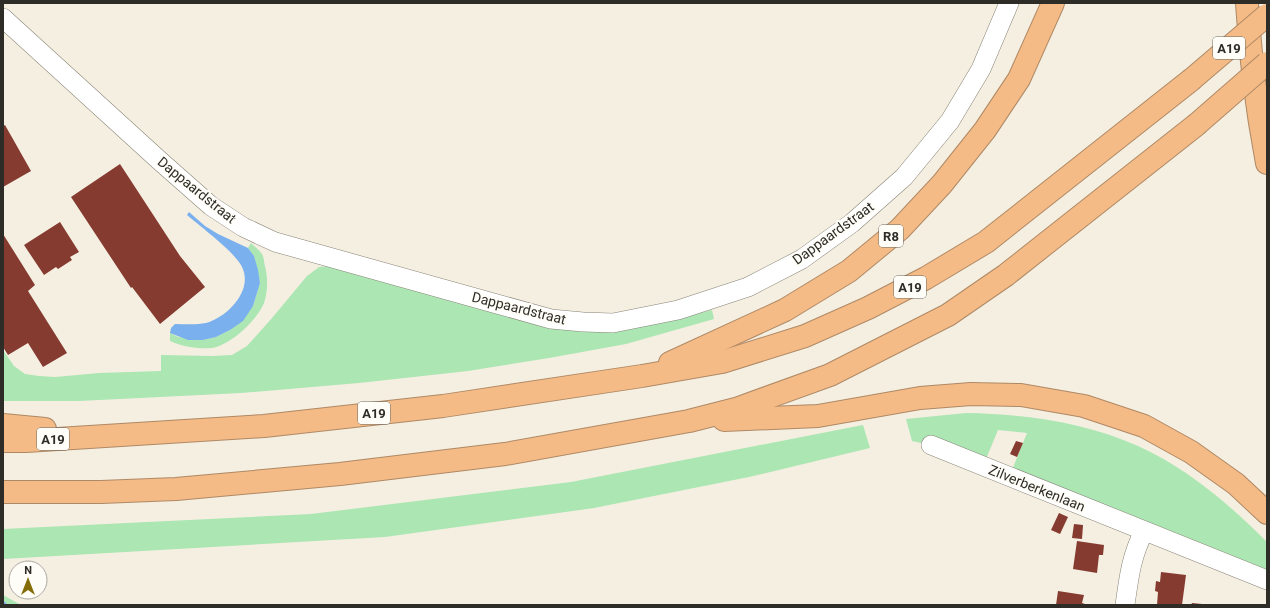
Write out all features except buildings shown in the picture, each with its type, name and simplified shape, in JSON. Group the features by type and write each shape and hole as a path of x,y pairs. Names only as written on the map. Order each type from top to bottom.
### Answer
{"highway":[{"name":"R8","path":"642,376 784,310 849,271 900,229 942,184 985,130 1019,79 1052,3"},
{"path":"1247,3 1248,27 1256,93 1267,163"},
{"name":"A19","path":"3,441 26,441 280,424 443,406 642,376 722,362 805,336 868,308 926,278 986,242 1191,80 1267,16"},
{"name":"A19","path":"689,421 736,409 830,375 948,315 1006,275 1196,125 1267,63"},
{"path":"3,492 101,492 176,489 340,474 505,454 689,421 818,416 927,397 971,394 1021,395 1084,406 1144,426 1191,452 1236,484 1267,513"},
{"path":"3,425 104,436"}],"street":[{"name":"Dappaardstraat","path":"3,18 211,206 243,227 274,242 551,319 613,323 678,310 748,287 802,259 852,223 904,177 950,121 981,69 1009,3"},
{"name":"Zilverberkenlaan","path":"931,445 1267,580"},
{"path":"1125,605 1130,567 1136,547 1144,531"}],"green space":[{"path":"251,243 263,255 267,280 264,303 256,317 235,337 219,346 212,348 191,347 170,341 170,333 178,337 203,340 216,337 230,330 253,306 260,283 254,256 248,248"},
{"path":"330,266 593,331 651,325 712,310 714,319 626,344 468,371 359,383 241,393 79,401 3,401 3,350 14,366 25,374 55,377 99,373 161,371 161,355 232,355 247,346 307,276 319,267"},
{"path":"966,413 1010,415 1075,425 1117,438 1156,455 1207,488 1238,514 1267,542 1267,573 1012,470 1027,433 998,430 986,459 933,439 921,443 912,441 906,419"},
{"path":"863,425 870,448 749,477 594,508 385,537 3,559 3,529 311,514 571,482"},
{"path":"3,595 8,598 8,600 12,600 21,605 3,605"}],"water":[{"path":"189,212 205,226 218,234 248,248 254,256 260,283 253,306 243,321 216,337 203,340 188,340 170,333 171,328 175,324 206,323 223,315 237,301 245,283 241,265 237,259 187,215"}]}
